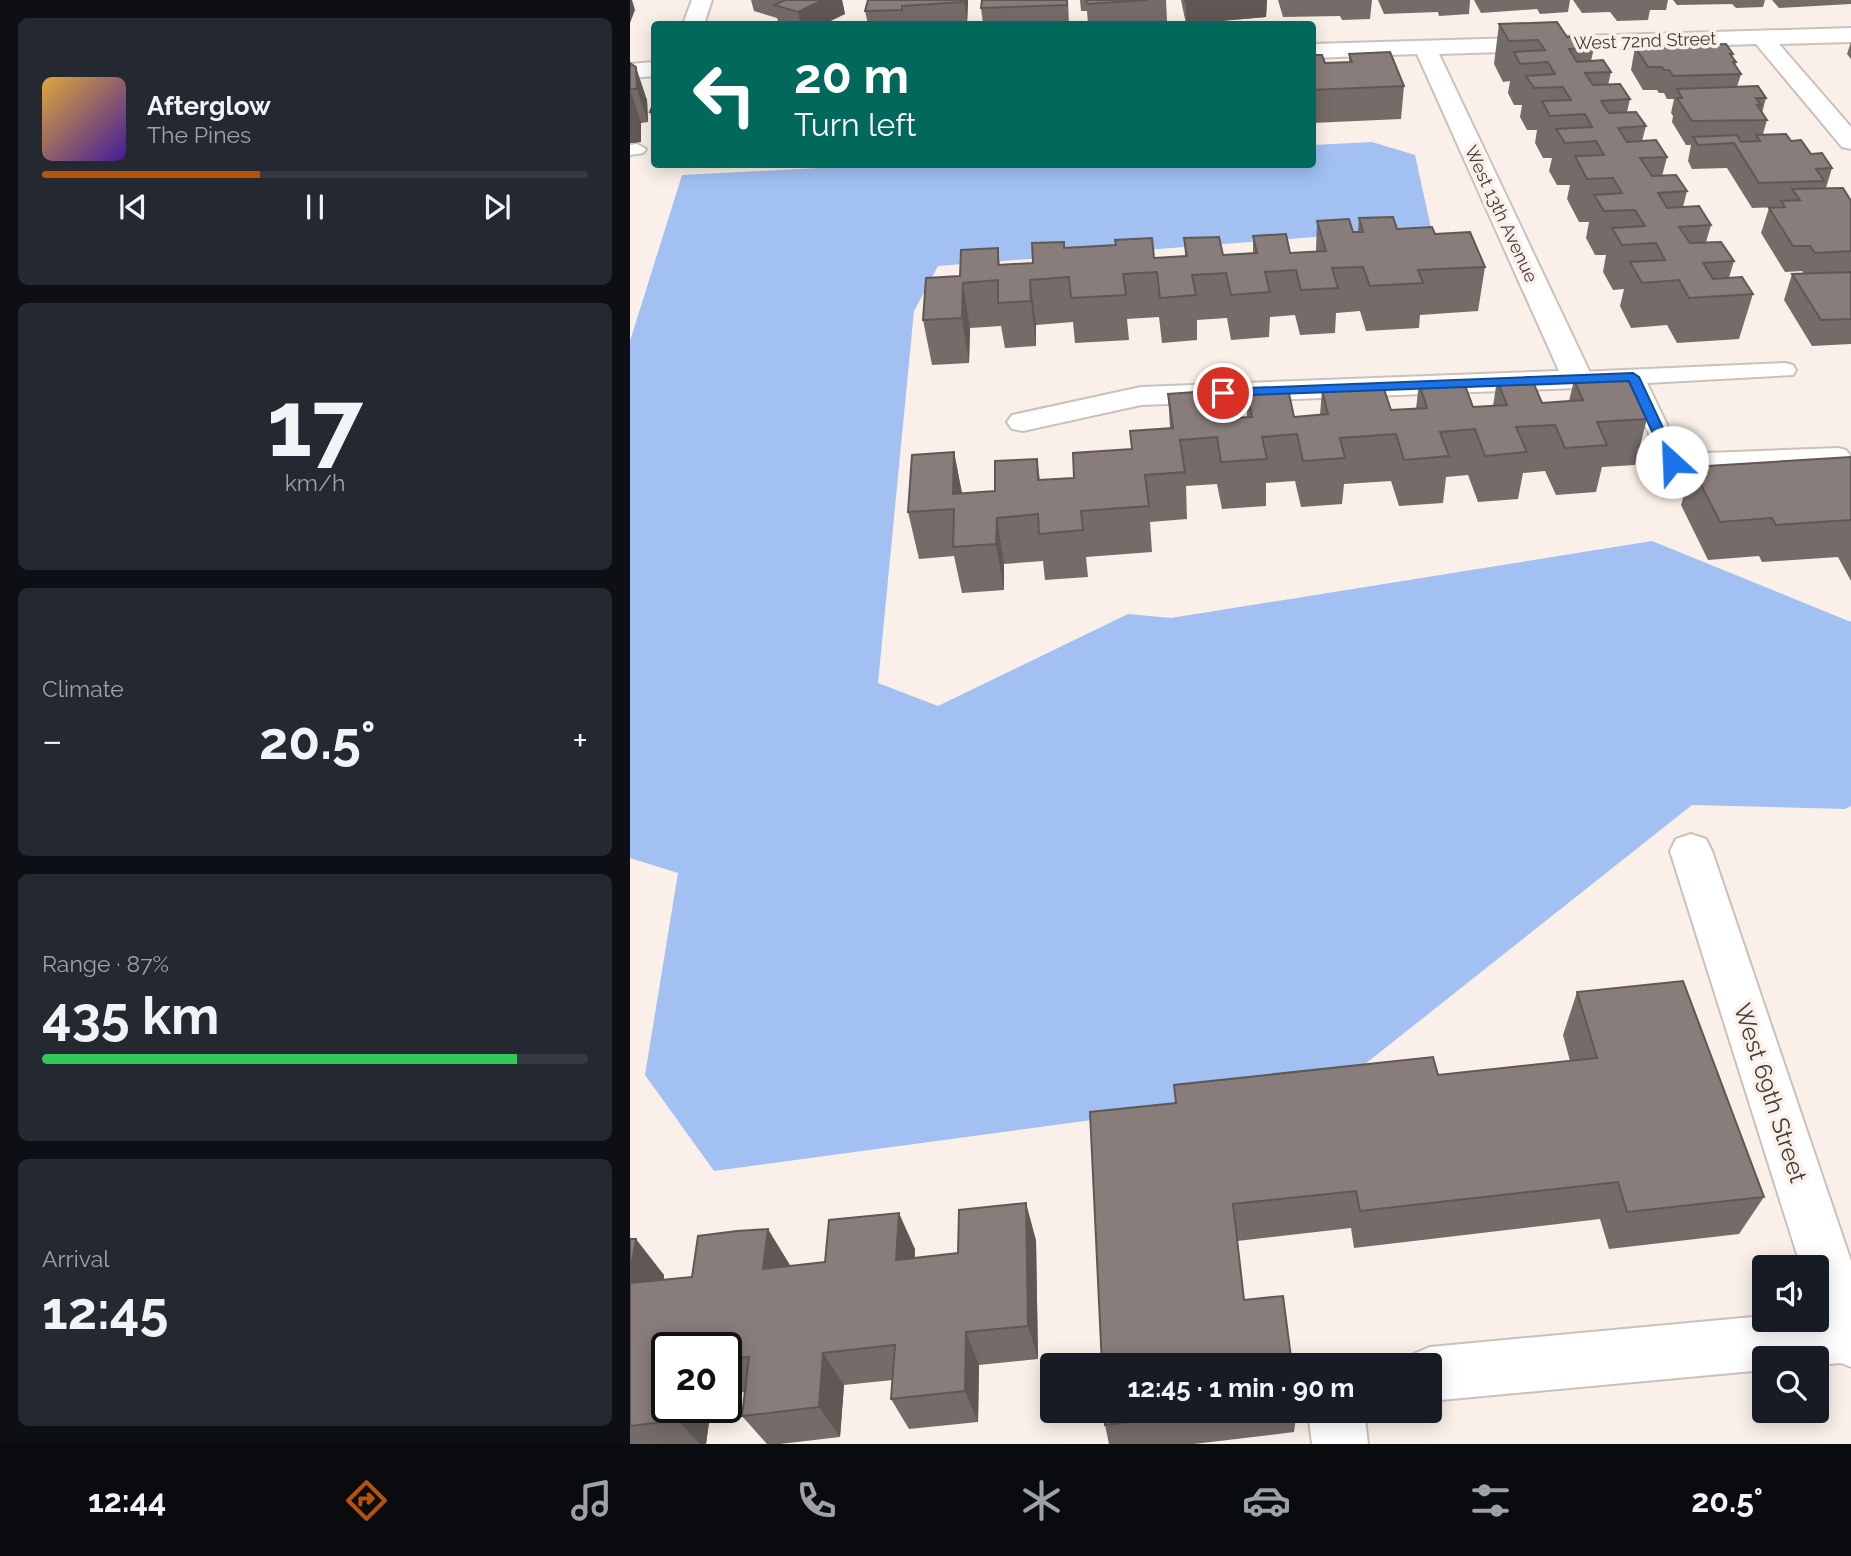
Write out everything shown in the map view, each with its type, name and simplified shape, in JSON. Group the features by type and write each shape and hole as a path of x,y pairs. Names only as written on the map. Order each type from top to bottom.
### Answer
{"street":[{"path":"695,21 702,0"},
{"name":"West 72nd Street","path":"1316,51 1851,35"},
{"path":"1762,38 1851,142"},
{"name":"West 13th Avenue","path":"1425,48 1578,379"},
{"path":"630,71 651,69"},
{"path":"1023,422 1141,396 1578,379"},
{"name":"West 69th Street","path":"1442,1373 1850,1337 1691,851"},
{"path":"1337,1423 1340,1444"}],"lane":[{"path":"1578,379 1785,370"},
{"path":"1633,377 1672,462 1838,454"}],"water":[{"path":"1372,142 1415,155 1431,228 938,266 914,311 878,683 938,706 1128,614 1171,618 1652,541 1851,622 1851,806 1845,809 1692,805 1336,1087 714,1171 645,1075 678,873 630,858 630,341 682,175 818,168 1316,168 1316,145"}],"building":[{"path":"785,0 823,0 798,12 774,5"},
{"path":"868,0 964,2 902,6 902,10 865,11"},
{"path":"982,0 1067,0 1067,5 981,8"},
{"path":"1086,0 1147,0 1087,4"},
{"path":"1557,22 1567,37 1586,36 1594,48 1569,49 1577,62 1603,60 1611,72 1585,73 1593,85 1620,84 1630,99 1601,101 1609,113 1636,112 1646,126 1618,128 1627,142 1656,140 1667,157 1640,158 1652,176 1676,175 1687,191 1658,193 1667,208 1699,206 1711,225 1679,227 1690,243 1721,242 1734,261 1703,263 1713,279 1742,277 1753,294 1689,298 1679,280 1642,283 1630,262 1665,260 1656,243 1622,245 1612,228 1645,226 1635,210 1604,211 1594,195 1622,193 1613,178 1587,179 1575,156 1604,155 1596,141 1565,143 1556,129 1592,127 1585,114 1550,116 1542,101 1571,100 1563,87 1534,88 1526,76 1555,74 1548,62 1520,64 1514,52 1545,50 1538,40 1509,41 1499,24"},
{"path":"1726,44 1741,74 1673,76 1669,70 1662,67 1648,67 1635,47"},
{"path":"1390,52 1404,86 1316,90 1316,55 1322,55 1325,63 1352,62 1349,54"},
{"path":"630,63 636,67 637,89 630,89"},
{"path":"1758,86 1766,98 1756,98 1761,105 1757,105 1767,120 1692,121 1677,98 1682,98 1677,89"},
{"path":"1786,134 1791,141 1801,140 1811,154 1822,153 1832,168 1816,169 1824,181 1759,183 1734,143 1698,145 1693,137 1737,135 1741,142 1760,141 1756,135"},
{"path":"1843,188 1851,201 1851,251 1815,253 1810,246 1793,246 1769,208 1785,207 1781,201 1800,200 1792,189"},
{"path":"1393,217 1397,229 1432,227 1435,234 1470,232 1485,267 1418,270 1423,283 1370,286 1363,267 1332,268 1338,288 1301,290 1296,270 1265,272 1270,292 1231,295 1226,273 1192,275 1196,295 1160,298 1157,272 1123,274 1126,295 1071,298 1069,277 1030,280 1031,301 998,303 998,280 963,283 962,318 923,320 926,278 960,276 961,250 998,248 998,265 1033,263 1032,243 1064,242 1064,248 1116,245 1115,240 1152,238 1154,258 1187,256 1184,238 1219,237 1223,255 1257,253 1253,236 1286,234 1290,253 1326,251 1317,221 1349,219 1353,232 1363,232 1359,218"},
{"path":"1851,272 1851,319 1821,320 1792,274"},
{"path":"1626,376 1647,419 1597,422 1607,445 1565,448 1555,425 1516,427 1527,452 1485,456 1475,429 1440,432 1449,456 1404,460 1396,434 1340,438 1345,458 1303,461 1297,434 1262,437 1267,459 1221,462 1217,437 1180,440 1185,472 1145,475 1149,506 1081,511 1083,530 1039,534 1038,514 997,518 996,544 953,547 954,509 908,512 912,455 954,452 953,494 995,491 995,461 1037,459 1038,480 1074,478 1073,453 1132,449 1130,431 1173,428 1168,394 1209,391 1213,419 1252,417 1247,391 1288,389 1294,417 1328,414 1322,390 1383,386 1391,410 1427,408 1419,383 1463,380 1473,407 1507,405 1497,380 1531,377 1542,403 1583,400 1574,380"},
{"path":"1851,457 1851,520 1776,525 1772,518 1720,522 1692,467"},
{"path":"1683,981 1764,1197 1627,1212 1618,1182 1360,1211 1356,1191 1233,1204 1244,1300 1283,1296 1290,1353 1101,1353 1090,1112 1176,1103 1174,1085 1433,1057 1438,1075 1597,1058 1577,992"},
{"path":"1026,1203 1028,1326 966,1332 965,1391 891,1399 895,1345 823,1353 819,1407 742,1416 749,1357 742,1358 742,1332 651,1332 651,1423 654,1423 630,1426 630,1283 692,1277 698,1236 768,1229 763,1269 825,1262 829,1220 899,1213 896,1260 958,1253 959,1210"},
{"path":"630,1239 636,1239 630,1273"}],"route":[{"path":"1223,393 1633,377 1672,462"}]}
